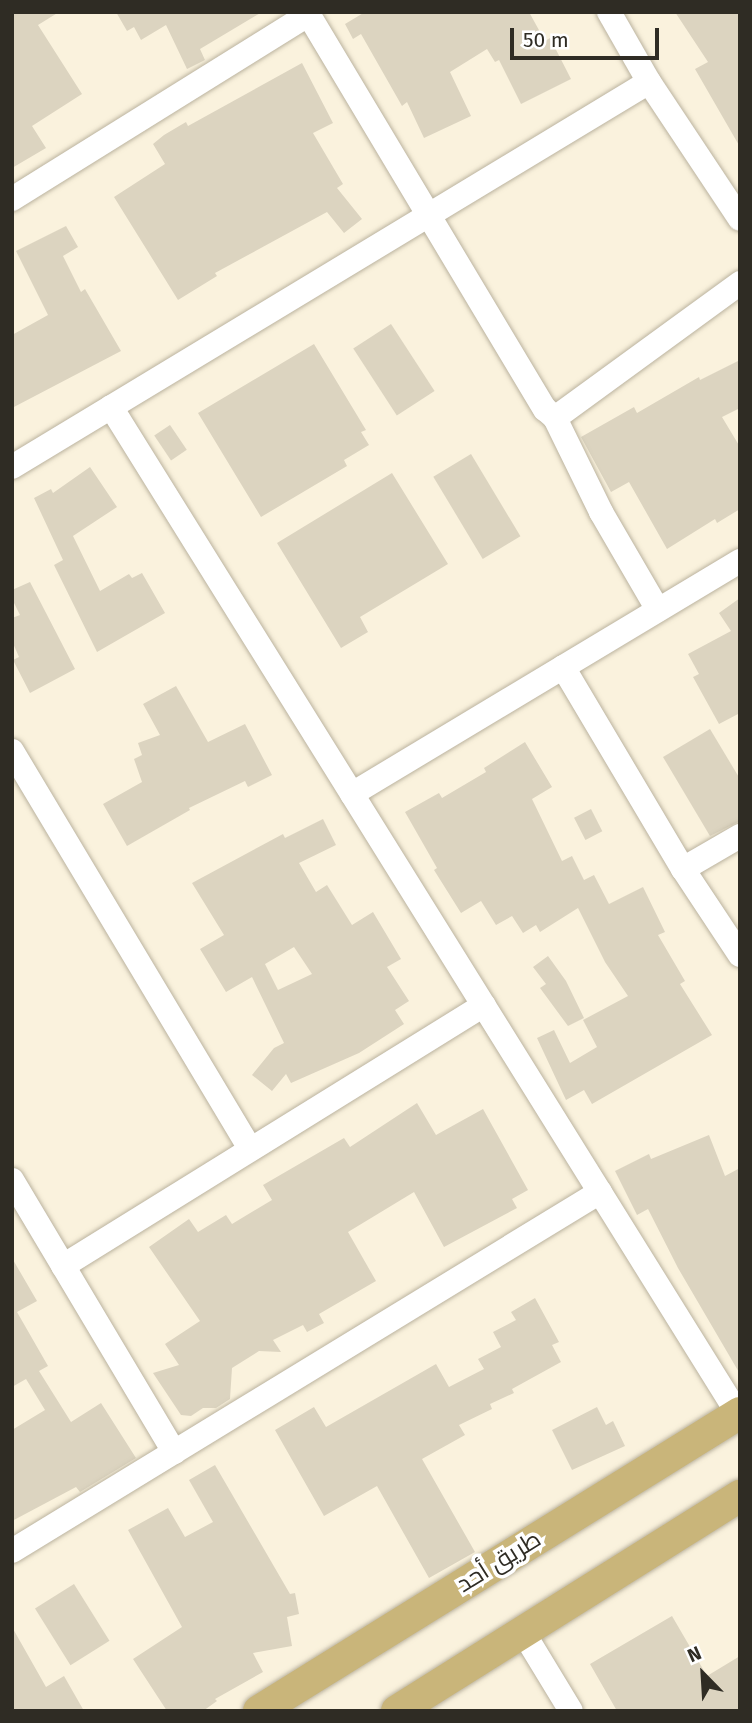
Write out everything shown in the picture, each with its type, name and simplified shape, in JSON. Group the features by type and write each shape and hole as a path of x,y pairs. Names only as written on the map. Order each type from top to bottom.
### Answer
{"main road":[{"name":"طريق أحد","path":"259,1711 739,1413"},
{"path":"397,1711 740,1496"}],"street":[{"path":"609,12 649,82 740,219"},
{"path":"12,199 307,14 430,214 545,409 555,418 601,512 658,610"},
{"path":"12,467 649,82"},
{"path":"555,418 740,283"},
{"path":"111,407 739,1413"},
{"path":"352,794 740,561"},
{"path":"563,667 682,869 740,955"},
{"path":"12,751 250,1148"},
{"path":"682,869 740,836"},
{"path":"63,1266 484,1005"},
{"path":"12,1180 174,1452"},
{"path":"12,1551 600,1192"},
{"path":"523,1632 571,1711"}],"building":[{"path":"12,12 59,12 38,25 82,94 32,126 46,148 12,168"},
{"path":"116,12 262,12 200,49 205,60 187,69 166,25 141,40 134,27 127,31"},
{"path":"365,12 529,12 545,41 550,38 571,79 521,104 499,60 495,62 487,49 450,72 471,116 424,138 407,102 402,106 361,34 353,39 345,24"},
{"path":"675,12 740,12 740,147 695,69 708,62"},
{"path":"302,63 333,123 313,133 343,184 337,188 362,219 344,233 327,212 215,273 217,276 178,300 114,197 165,164 153,144 164,135 186,122 188,126"},
{"path":"66,226 78,247 63,256 81,292 85,289 121,351 12,408 12,335 48,315 16,251"},
{"path":"391,324 435,391 397,416 353,349"},
{"path":"314,344 366,430 361,432 369,445 344,460 347,466 261,517 198,413"},
{"path":"740,360 740,408 722,417 740,447 740,509 717,523 715,519 667,549 629,482 611,492 581,437 634,407 637,413 699,377 700,380"},
{"path":"170,425 187,450 171,460 154,436"},
{"path":"471,454 520,536 483,559 433,477"},
{"path":"90,467 117,507 73,536 100,591 129,574 132,578 142,573 165,613 97,652 54,565 63,560 34,498 51,489 53,493"},
{"path":"392,473 448,564 360,617 368,632 341,648 277,543"},
{"path":"30,582 75,669 30,693 13,660 19,657 12,641 12,618 20,615 12,599 12,590"},
{"path":"740,598 740,713 719,724 693,677 699,674 688,654 731,631 719,613"},
{"path":"176,686 208,742 245,724 272,775 248,787 245,781 189,808 190,810 127,846 103,804 142,782 134,759 142,755 138,743 160,735 143,704"},
{"path":"710,729 740,779 740,821 710,836 663,757"},
{"path":"525,742 552,787 532,799 562,861 572,856 584,880 594,875 609,904 643,887 665,932 658,935 685,981 680,984 712,1035 592,1104 584,1090 566,1100 537,1038 554,1030 570,1063 597,1047 583,1020 628,996 605,962 578,908 540,932 536,925 523,933 512,916 496,925 481,901 461,913 434,870 437,868 405,812 439,793 442,798 486,772 484,768"},
{"path":"591,809 602,831 585,840 574,818"},
{"path":"323,819 336,845 299,863 316,892 327,885 352,925 373,912 401,959 387,967 409,1001 395,1010 404,1024 359,1053 291,1083 286,1074 272,1091 252,1075 274,1048 284,1043 252,977 226,992 200,949 224,935 192,883 283,834 285,838","holes":["294,947 312,974 278,990 265,964"]},
{"path":"548,956 566,981 584,1018 568,1026 540,988 546,984 533,967"},
{"path":"417,1103 436,1135 483,1109 528,1190 512,1199 517,1208 444,1247 414,1192 348,1232 376,1281 319,1314 324,1323 307,1332 303,1325 273,1340 281,1352 259,1351 232,1368 230,1399 216,1408 203,1408 191,1416 181,1415 153,1373 179,1365 165,1344 200,1321 149,1247 189,1219 198,1232 226,1215 232,1224 272,1200 263,1185 344,1138 350,1147"},
{"path":"709,1135 725,1176 740,1168 740,1374 678,1268 648,1209 637,1215 615,1171 649,1154 651,1159"},
{"path":"12,1258 37,1301 17,1312 48,1366 39,1371 71,1422 101,1403 136,1458 80,1492 76,1487 12,1521 12,1430 45,1410 26,1379 12,1387"},
{"path":"535,1298 559,1342 552,1345 561,1362 512,1389 514,1393 490,1404 492,1409 459,1425 465,1435 422,1459 475,1552 429,1578 377,1486 324,1516 275,1430 314,1407 326,1427 436,1364 449,1387 484,1369 478,1359 501,1347 493,1332 516,1320 511,1312"},
{"path":"597,1407 606,1425 613,1421 625,1446 572,1470 552,1430"},
{"path":"215,1465 290,1594 295,1593 299,1614 287,1617 292,1646 253,1653 263,1672 215,1699 217,1701 203,1711 167,1711 133,1659 182,1627 128,1530 168,1508 185,1537 213,1522 189,1480"},
{"path":"74,1584 110,1641 70,1665 35,1608"},
{"path":"672,1616 707,1676 740,1656 740,1711 617,1711 590,1664"},
{"path":"12,1627 46,1687 64,1676 84,1711 12,1711"}]}
